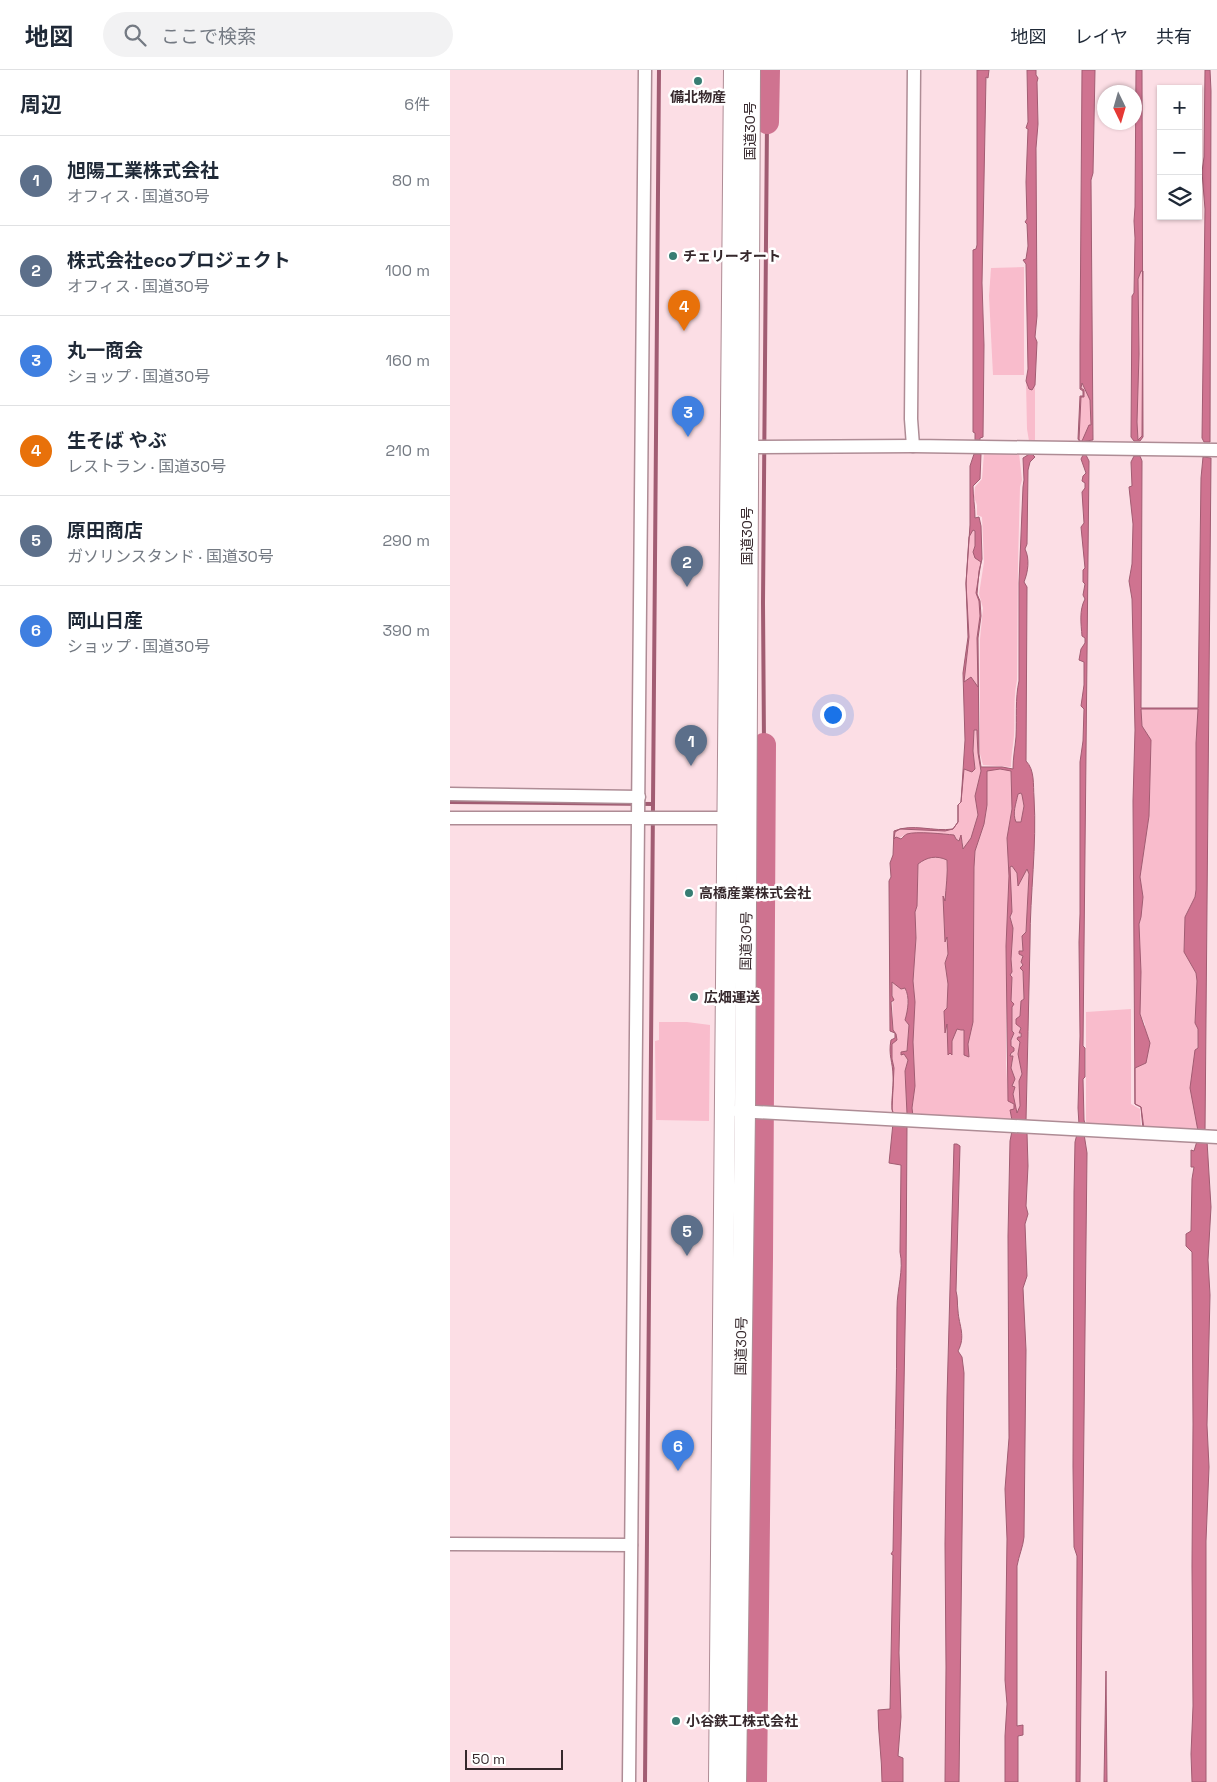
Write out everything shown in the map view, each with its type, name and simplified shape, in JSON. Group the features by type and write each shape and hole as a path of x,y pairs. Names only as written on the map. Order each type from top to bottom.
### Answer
{"highway":[{"name":"国道30号","path":"719,1782 734,70"},
{"name":"国道30号","path":"736,1782 749,1112 747,819 752,447 750,70"}],"street":[{"path":"629,1782 643,811 645,70"},
{"path":"913,446 911,419 914,276 914,70"},
{"path":"752,447 913,446 1217,450"},
{"path":"450,794 747,819"},
{"path":"450,818 643,811"},
{"path":"725,1111 1217,1137"},
{"path":"450,1544 631,1545"}],"shaded area":[{"path":"977,70 989,70 988,78 986,77 982,283 984,345 983,437 980,440 975,440 975,433 973,432 973,250 976,249 977,245"},
{"path":"1027,70 1036,70 1038,78 1036,148 1037,316 1035,337 1037,342 1035,385 1032,390 1029,389 1026,381 1028,369 1026,264 1023,260 1026,259 1028,246 1027,224 1025,222 1027,219"},
{"path":"1082,70 1095,70 1093,173 1091,180 1093,440 1080,442 1078,439 1080,396 1083,396 1083,391 1080,389","holes":["1082,383 1090,400 1091,425 1089,425 1082,441 1080,441 1081,397 1084,397 1084,390 1081,388"]},
{"path":"1136,70 1142,70 1143,271 1141,271 1138,279 1139,354 1137,422 1138,440 1142,436 1143,322 1143,437 1140,441 1134,441 1131,437 1136,130 1142,130 1142,85 1136,85"},
{"path":"1205,70 1210,70 1210,442 1204,442 1202,438 1205,209 1202,172 1204,157"},
{"path":"1024,267 1024,375 993,375 989,296 991,268"},
{"path":"1141,271 1143,271 1142,437 1138,440 1138,279"},
{"path":"1026,382 1029,390 1032,390 1035,385 1035,440 1029,441 1027,429"},
{"path":"1081,382 1090,400 1091,426 1089,425 1083,441 1079,439 1081,397 1084,397"},
{"path":"984,453 1019,453 1022,480 1020,487 1018,562 1017,680 1011,767 983,765 980,754 980,639 983,608 979,594 984,562 982,517 977,515 977,505 974,497 975,487 982,479"},
{"path":"1031,453 1035,457 1030,462 1028,470 1027,544 1025,549 1028,557 1028,566 1024,582 1027,587 1026,761 1031,769 1033,778 1035,815 1030,924 1026,1121 984,1119 1012,1120 1010,1110 1014,1109 1014,1104 1008,1101 1006,946 1009,876 1007,838 1012,809 1011,771 1000,769 987,771 987,805 984,824 975,851 973,1022 968,1044 969,1057 964,1055 964,1030 957,1029 952,1041 952,1055 950,1053 948,1055 947,1024 945,1033 944,1011 947,1008 948,984 945,963 948,954 947,937 945,942 943,896 945,901 947,860 932,858 918,864 913,981 915,1002 913,1042 915,1086 913,1115 898,1117 893,1115 892,1109 894,1115 907,1114 905,1071 908,1060 904,1054 901,1055 901,1052 907,1051 909,1025 905,1020 908,1004 907,992 905,988 901,989 892,982 892,996 894,1000 891,1002 893,1030 896,1034 897,1040 892,1044 894,1068 892,1108 893,1071 890,1045 891,1040 895,1038 895,1033 890,1031 889,881 891,877 890,863 893,855 894,831 900,829 895,832 894,839 896,837 901,839 911,833 923,833 954,835 959,841 961,835 963,849 971,838 978,815 975,796 981,771 978,753 977,730 974,730 973,751 975,769 972,772 964,769 961,802 965,740 963,673 968,637 966,584 969,637 964,682 971,677 978,687 977,638 980,616 979,601 976,593 978,578 977,594 980,601 981,616 978,638 979,754 981,767 1013,769 1019,681 1019,583 1024,480 1023,458","holes":["1021,793 1024,806 1021,822 1016,822 1014,812 1018,794","1012,866 1017,873 1018,886 1027,869 1029,874 1026,932 1022,936 1023,951 1019,951 1019,954 1023,956 1021,962 1023,965 1020,968 1023,971 1024,999 1021,1001 1020,1016 1016,1019 1016,1024 1021,1028 1019,1033 1021,1033 1021,1037 1017,1039 1020,1042 1018,1054 1022,1074 1019,1081 1020,1106 1017,1113 1013,1094 1015,1087 1012,1086 1015,1079 1011,1068 1013,1056 1010,1056 1014,1051 1014,1048 1011,1046 1014,1033 1012,1031 1012,1007 1014,1004 1011,1001 1012,977 1010,975 1012,972 1013,928 1010,917 1012,912 1010,867"]},
{"path":"974,454 981,454 980,479 973,486 975,518 979,517 981,526 982,559 981,565 981,562 975,558 973,552 975,531 973,530 969,537 970,466"},
{"path":"1083,455 1086,455 1089,461 1083,1046 1085,1048 1085,1077 1083,1079 1085,1124 1079,1125 1080,762 1083,741 1084,709 1081,706 1084,685 1084,662 1079,660 1081,649 1085,643 1085,638 1082,636 1081,617 1085,599 1083,595 1085,584 1083,582 1083,570 1085,568 1081,527 1084,523 1082,492 1085,488 1085,483 1082,481 1086,473 1081,459"},
{"path":"1134,456 1140,456 1142,461 1141,708 1198,708 1201,478 1203,457 1211,458 1205,1132 1143,1129 1141,1107 1144,1129 1198,1131 1190,1088 1195,1050 1198,1048 1198,1029 1195,1023 1197,981 1196,973 1184,952 1185,917 1195,897 1196,890 1196,743 1198,709 1141,709 1142,726 1151,740 1149,816 1140,877 1143,897 1139,924 1140,1014 1150,1043 1146,1063 1135,1068 1135,1104 1133,801 1135,730 1132,599 1129,581 1132,564 1133,524 1129,487 1132,486 1131,462"},
{"path":"973,530 975,530 975,546 973,552 981,561 976,593 979,601 980,616 977,638 978,687 964,682 969,637 966,583 969,537"},
{"path":"1141,708 1198,709 1196,743 1196,890 1195,897 1185,917 1184,952 1196,973 1197,981 1195,1023 1198,1028 1196,1113 1198,1132 1144,1129 1141,1107 1135,1104 1135,1068 1146,1063 1145,1024 1140,1014 1139,924 1143,897 1140,877 1149,816 1151,740 1142,726"},
{"path":"974,730 977,730 981,771 975,796 978,815 971,838 963,850 963,842 945,834 911,833 894,840 895,832 900,829 945,831 953,829 958,822 958,805 961,802 964,768 975,769 973,751"},
{"path":"1000,769 1012,771 1012,809 1007,838 1009,867 1012,866 1017,873 1018,885 1027,868 1029,874 1026,932 1022,936 1023,951 1019,951 1023,955 1021,962 1024,999 1021,1001 1020,1052 1022,1075 1019,1085 1019,1106 1017,1113 1013,1094 1015,1089 1012,1087 1011,1068 1013,1060 1010,1050 1014,1033 1012,1031 1010,975 1010,888 1006,946 1006,1064 1008,1096 1014,1104 1012,1120 913,1116 915,1002 913,981 918,864 932,858 947,860 945,902 943,898 945,940 947,934 948,954 945,963 948,984 948,1055 952,1054 952,1041 957,1028 964,1029 964,1054 969,1056 968,1044 973,1022 975,851 984,824 987,805 987,770"},
{"path":"1020,793 1024,806 1021,823 1016,822 1013,816 1018,794"},
{"path":"916,828 953,829 945,831 900,829"},
{"path":"892,981 905,987 908,1004 905,1020 909,1025 907,1051 901,1055 904,1054 908,1060 905,1071 907,1114 894,1115 892,1109 894,1068 892,1044 897,1039 893,1030"},
{"path":"1131,1009 1131,1104 1140,1109 1141,1129 1087,1126 1086,1012"},
{"path":"659,1022 687,1022 710,1025 709,1121 656,1120 655,1041 659,1040"},
{"path":"893,1123 907,1125 899,1653 901,1717 898,1756 903,1758 903,1782 882,1782 878,1710 890,1709 893,1555 891,1554 893,1551 897,1301 901,1266 901,1165 889,1163"},
{"path":"1012,1131 1027,1133 1028,1166 1026,1206 1028,1214 1025,1224 1027,1276 1023,1288 1026,1350 1024,1537 1017,1566 1017,1726 1023,1725 1023,1735 1018,1736 1018,1782 1005,1782 1007,1539 1005,1489 1009,1438 1008,1236 1010,1141"},
{"path":"1077,1134 1084,1134 1087,1153 1080,1782 1076,1782 1077,1556 1074,1547 1073,1466 1074,1192 1075,1142"},
{"path":"1197,1141 1207,1141 1211,1207 1208,1260 1210,1295 1207,1425 1209,1467 1206,1541 1206,1782 1192,1782 1191,1754 1193,1706 1192,1252 1186,1246 1186,1234 1191,1231 1194,1167 1191,1167 1191,1150 1194,1151"},
{"path":"954,1144 960,1146 956,1291 962,1336 958,1351 962,1357 964,1373 959,1782 945,1782 947,1397"},
{"path":"1106,1671 1107,1782 1104,1782"}],"waterway":[{"path":"645,1782 659,70"},
{"path":"767,122 768,70"},
{"path":"764,745 763,603 767,122"},
{"path":"755,1782 764,745"},
{"path":"450,802 653,804"}],"place":[{"name":"備北物産","path":"698,81"},
{"name":"チェリーオート","path":"673,256"},
{"name":"生そば やぶ","path":"684,331"},
{"name":"丸一商会","path":"688,437"},
{"name":"株式会社ecoプロジェクト","path":"687,587"},
{"name":"旭陽工業株式会社","path":"691,766"},
{"name":"高橋産業株式会社","path":"689,893"},
{"name":"広畑運送","path":"694,997"},
{"name":"原田商店","path":"687,1256"},
{"name":"岡山日産","path":"678,1471"},
{"name":"小谷鉄工株式会社","path":"676,1721"}]}
